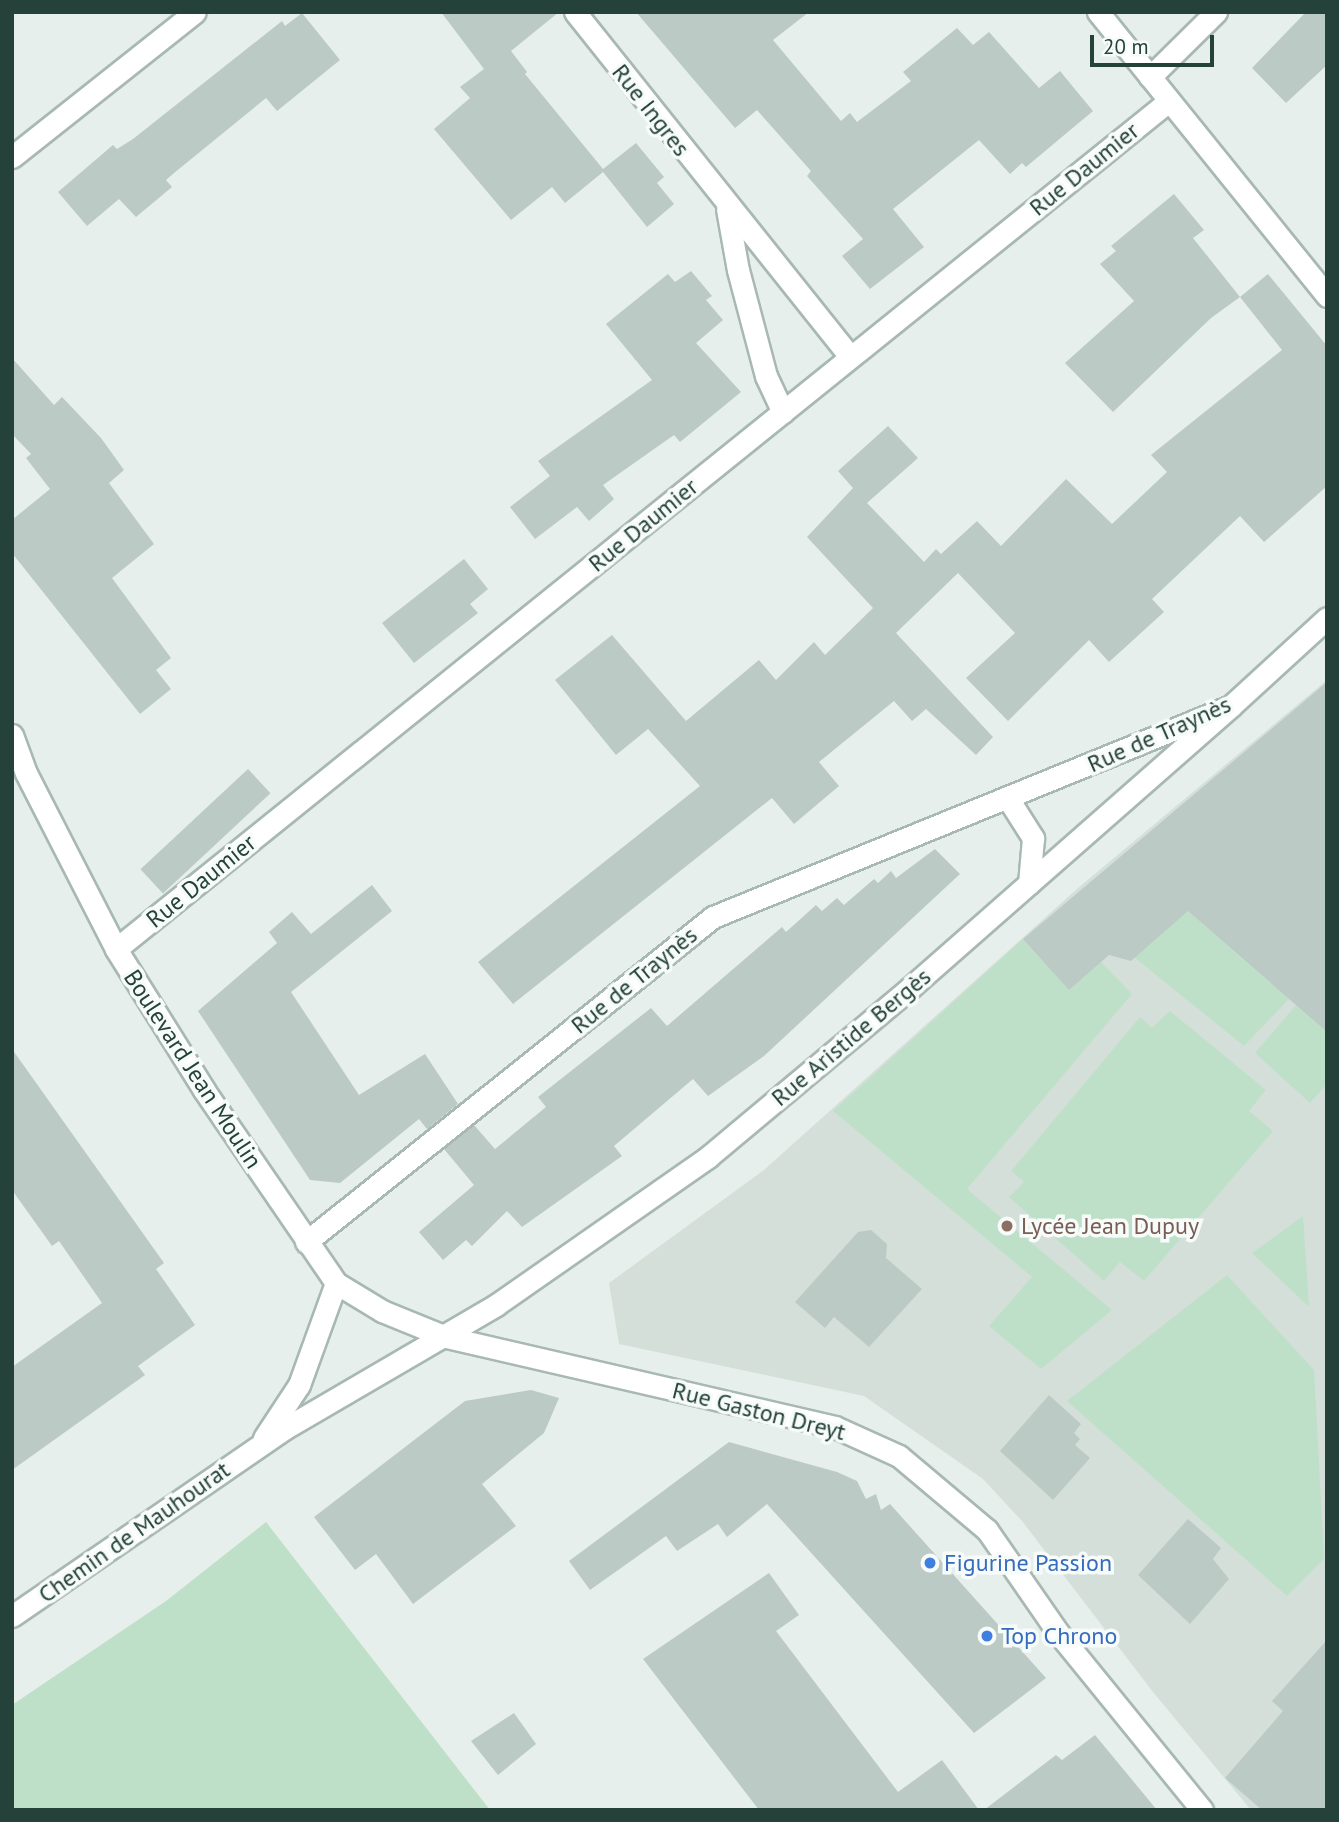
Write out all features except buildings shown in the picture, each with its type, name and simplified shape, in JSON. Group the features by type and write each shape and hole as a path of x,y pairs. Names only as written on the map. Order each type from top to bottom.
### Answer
{"street":[{"path":"12,157 195,12"},
{"name":"Rue Ingres","path":"575,12 727,207 850,356"},
{"path":"1098,12 1327,296"},
{"path":"1150,77 1216,12"},
{"name":"Rue Daumier","path":"116,949 1169,101"},
{"name":"Rue Ingres","path":"727,207 738,270 762,363 783,412"},
{"name":"Rue de Traynès","path":"306,1242 713,917 1231,706 1327,618"},
{"name":"Rue Aristide Bergès","path":"446,1337 708,1157 1029,884 1231,706"},
{"name":"Boulevard Jean Moulin","path":"12,735 26,773 116,949 306,1242 336,1283 382,1311 446,1337"},
{"path":"1007,797 1033,838 1029,884"},
{"name":"Chemin de Mauhourat","path":"257,1448 299,1385 336,1283"},
{"name":"Chemin de Mauhourat","path":"12,1616 257,1448 446,1337"},
{"name":"Rue Gaston Dreyt","path":"446,1337 835,1427 899,1456 987,1530 1059,1634 1202,1810"}],"shaded area":[{"name":"Lycée Jean Dupuy","path":"1327,680 1327,1810 1251,1810 1153,1692 1022,1521 983,1479 864,1396 619,1344 609,1283 764,1170 1078,888"}],"green space":[{"path":"1174,899 1289,999 1244,1046 1135,958"},
{"path":"1023,939 1069,989 1101,962 1132,994 967,1189 1112,1310 1041,1369 989,1326 1032,1277 833,1111"},
{"path":"1296,1005 1327,1032 1327,1084 1310,1103 1255,1053"},
{"path":"1170,1011 1266,1090 1249,1111 1273,1131 1144,1281 1120,1262 1104,1281 1009,1197 1024,1182 1011,1171 1140,1017 1152,1028"},
{"path":"1303,1216 1309,1307 1252,1253"},
{"path":"1227,1275 1314,1370 1324,1559 1287,1596 1067,1401"},
{"path":"266,1522 490,1810 12,1810 12,1705 166,1601"}],"place":[{"name":"Lycée Jean Dupuy","path":"1007,1226"},
{"name":"Figurine Passion","path":"930,1563"},
{"name":"Top Chrono","path":"987,1636"}]}
